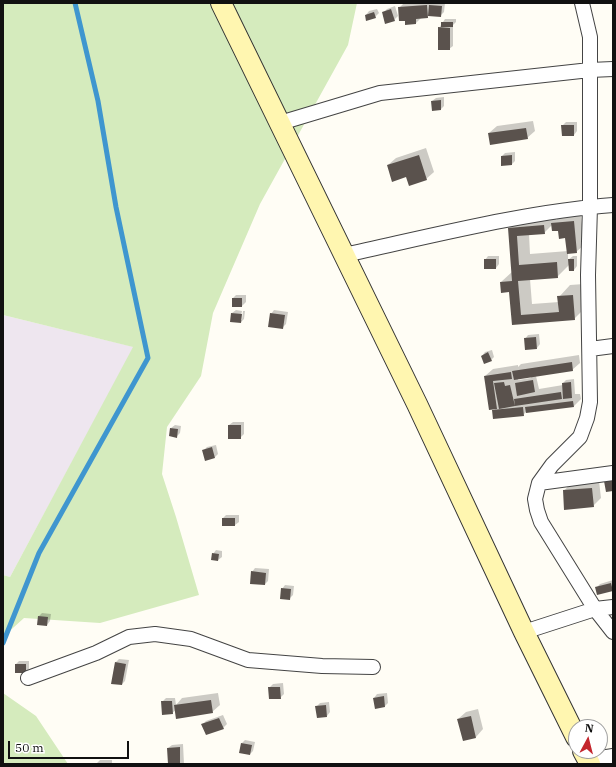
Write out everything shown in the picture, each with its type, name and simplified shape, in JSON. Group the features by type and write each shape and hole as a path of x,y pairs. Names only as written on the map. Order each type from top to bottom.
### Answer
{"main road":[{"path":"221,3 420,411 524,632 568,721"}],"street":[{"path":"582,3 590,37 590,207 588,275 590,402 587,418 580,437 552,465 539,483 535,499 541,522 595,609 613,632"},
{"path":"280,123 380,93 590,70 613,69"},
{"path":"344,255 510,220 590,207 613,205"},
{"path":"590,349 613,346"},
{"path":"539,483 613,474"},
{"path":"524,632 595,609 613,607"},
{"path":"28,678 96,653 129,637 155,634 191,639 248,660 315,666 373,667"}],"shaded area":[{"path":"3,315 134,347 10,577 3,575"}],"green space":[{"path":"3,3 357,3 348,45 260,204 213,313 201,376 167,427 162,474 199,595 100,623 24,618 3,637 3,575 10,577 133,347 3,315"},
{"path":"3,693 36,716 68,764 3,764"}],"building":[{"path":"427,5 428,18 416,19 416,24 405,25 405,21 399,21 398,7"},
{"path":"429,5 442,6 441,17 428,16"},
{"path":"391,9 395,21 385,24 382,12"},
{"path":"374,12 376,18 366,21 365,15"},
{"path":"441,22 453,22 453,27 441,27"},
{"path":"438,27 450,28 450,50 438,50"},
{"path":"441,100 441,110 432,111 431,101"},
{"path":"561,125 574,125 574,136 562,136"},
{"path":"526,128 528,139 490,145 488,133"},
{"path":"419,155 427,180 409,186 406,177 392,182 387,165"},
{"path":"512,155 512,165 501,166 501,156"},
{"path":"574,221 577,253 567,254 565,238 559,239 558,231 552,231 551,223"},
{"path":"544,225 545,234 517,236 519,265 557,262 558,278 518,281 521,315 559,312 557,296 573,295 575,320 512,325 509,292 501,293 500,282 512,281 508,228"},
{"path":"484,259 496,259 496,269 484,269"},
{"path":"568,259 574,259 574,271 569,271"},
{"path":"232,298 242,298 242,307 232,307"},
{"path":"231,313 242,314 241,323 230,322"},
{"path":"270,313 285,315 283,329 268,327"},
{"path":"536,337 537,349 525,350 524,338"},
{"path":"488,352 492,361 484,364 481,356"},
{"path":"572,362 573,371 514,380 512,371"},
{"path":"511,372 512,379 493,381 497,409 489,410 484,376"},
{"path":"533,380 535,392 517,396 515,383"},
{"path":"504,382 505,386 510,385 515,406 499,409 494,383"},
{"path":"571,382 572,398 563,399 562,383"},
{"path":"561,392 562,399 515,406 514,399"},
{"path":"573,401 574,407 526,413 525,407"},
{"path":"523,407 524,416 493,419 492,410"},
{"path":"228,425 241,425 241,439 228,439"},
{"path":"170,428 178,429 177,438 169,436"},
{"path":"212,447 215,458 205,461 202,450"},
{"path":"613,480 613,491 606,492 604,481"},
{"path":"592,488 594,507 564,510 563,490"},
{"path":"222,518 235,518 235,526 222,526"},
{"path":"212,553 219,554 218,561 211,560"},
{"path":"251,571 266,573 265,585 250,584"},
{"path":"611,583 613,591 597,595 595,587"},
{"path":"281,588 291,589 290,600 280,599"},
{"path":"38,616 48,617 47,626 37,625"},
{"path":"115,662 126,664 122,685 111,684"},
{"path":"15,664 26,664 26,673 15,673"},
{"path":"268,687 280,687 281,699 269,699"},
{"path":"384,696 385,707 375,709 373,698"},
{"path":"211,700 213,713 176,719 174,705"},
{"path":"161,701 172,701 173,714 162,715"},
{"path":"326,705 327,717 317,718 315,706"},
{"path":"471,716 476,738 463,741 457,719"},
{"path":"219,718 224,729 206,735 201,724"},
{"path":"241,743 252,745 250,755 239,753"},
{"path":"180,747 180,764 168,764 167,748"}],"waterway":[{"path":"3,643 39,553 148,358 116,207 98,101 75,3"}]}
